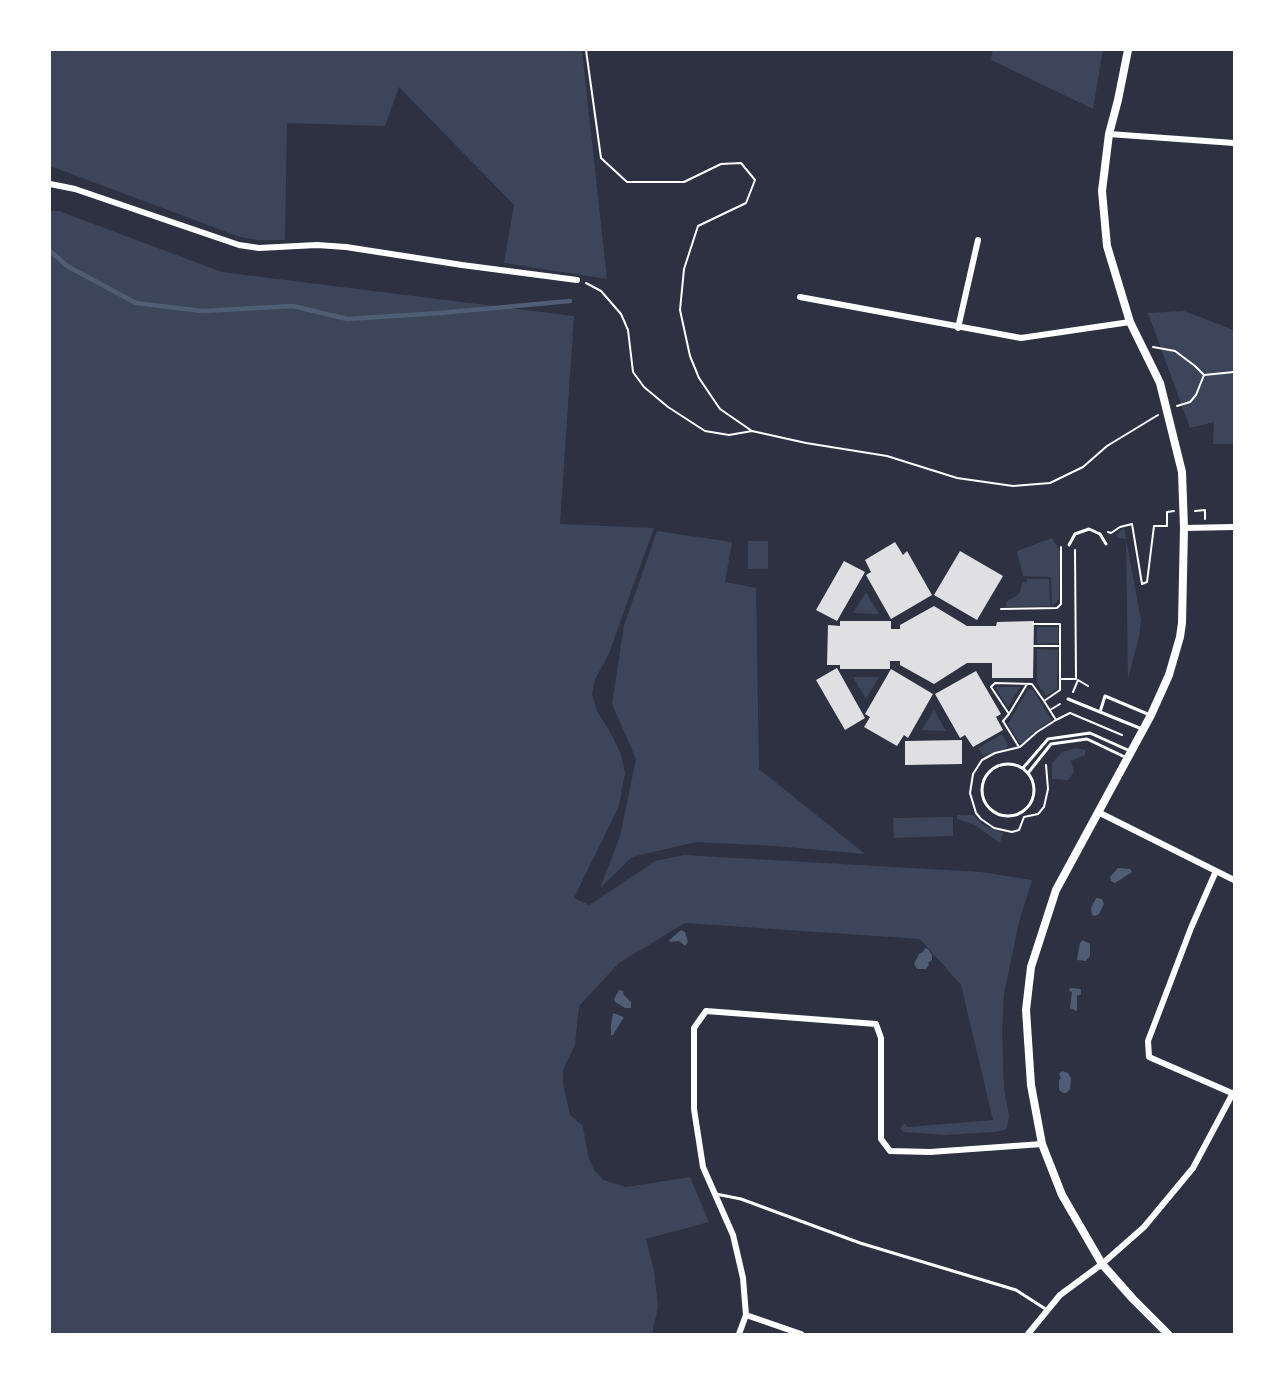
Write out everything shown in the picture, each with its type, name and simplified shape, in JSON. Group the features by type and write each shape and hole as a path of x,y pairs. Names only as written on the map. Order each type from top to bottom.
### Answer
{"street":[{"path":"1128,50 1118,100 1108,134 1102,191 1107,246 1130,322 1160,382 1182,472 1184,528 1180,637 1169,675 1151,715 1056,890 1031,967 1027,1020 1031,1085 1042,1144 1062,1194 1102,1264 1168,1335"},
{"path":"1108,134 1234,143"},
{"path":"50,184 75,189 239,245 259,249 317,245 346,247 577,280"},
{"path":"958,328 978,240"},
{"path":"800,297 1021,338 1130,322"},
{"path":"1184,528 1234,527"},
{"path":"1098,812 1234,880"},
{"path":"1028,1335 1060,1294 1102,1264 1144,1227 1193,1168 1234,1093 1149,1057 1148,1041 1216,870"},
{"path":"739,1335 746,1315 743,1278 733,1235 713,1193 700,1154 694,1108 694,1028 706,1011 876,1024 881,1038 881,1139 890,1151 930,1152 1042,1144"},
{"path":"746,1315 801,1335"}],"lane":[{"path":"1069,545 1075,534 1089,529 1100,534 1106,544"},
{"path":"1100,712 1106,696 1151,715"},
{"path":"1068,699 1143,730"},
{"path":"1023,769 1048,738 1090,733 1130,756"},
{"path":"1028,773 1051,744 1087,738 1130,756"},
{"path":"1015,765 1028,773 1034,791 1032,800 1020,813 1003,816 988,807 982,793 986,776 999,766 1015,765"},
{"path":"713,1193 741,1199 860,1243 1016,1290 1047,1310"}],"path":[{"path":"586,50 601,158 627,182 684,182 721,164 741,163 755,180 746,203 698,226 684,269 680,310 690,356 699,378 720,409 752,431 806,444 887,456 957,478 1013,486 1050,483 1083,467 1107,446 1136,426 1166,409 1190,402 1196,395 1204,375"},
{"path":"577,280 601,291 621,314 628,330 633,372 644,387 705,431 729,435 752,431"},
{"path":"1143,346 1175,351 1204,375"},
{"path":"1204,375 1234,372"},
{"path":"1104,529 1111,533 1120,526 1132,524 1142,584 1147,582 1154,526 1167,526 1167,512 1205,510 1205,527"},
{"path":"1001,609 1057,608 1061,604 1061,545"},
{"path":"1060,679 1076,678 1076,547"},
{"path":"1009,714 991,687 994,683 1032,684 1044,701 1060,690 1060,624 1034,624"},
{"path":"1034,646 1060,646"},
{"path":"1050,710 1072,695 1078,680 1088,686"},
{"path":"1020,747 1003,721 1027,684"},
{"path":"1056,720 1070,713 1122,735"}],"shaded area":[{"path":"50,50 582,50 607,279 504,263 514,205 399,87 385,126 287,123 285,240 240,237 50,166"},
{"path":"993,50 1103,50 1093,109 991,60"},
{"path":"50,211 59,211 222,272 574,316 560,524 654,528 608,656 595,679 592,694 597,711 621,754 625,773 619,806 574,898 589,905 655,861 684,855 981,872 1032,880 1019,922 1004,994 1002,1031 1004,1089 1009,1115 1007,1129 995,1132 944,1135 904,1132 900,1129 904,1123 908,1127 993,1120 961,985 920,939 685,923 619,963 579,1006 575,1045 563,1070 563,1084 570,1115 583,1126 588,1156 594,1170 603,1180 626,1187 690,1177 709,1222 646,1239 654,1270 658,1307 652,1334 50,1334"},
{"path":"1184,311 1234,330 1234,444 1213,444 1214,422 1190,428 1148,313"},
{"path":"1124,528 1141,620 1128,679 1126,539 1116,535"},
{"path":"657,531 732,542 725,582 756,588 759,769 865,854 696,842 632,857 600,888 620,836 636,759 612,704 624,625"},
{"path":"1052,538 1060,551 1059,599 1052,606 1051,577 1023,576 1017,551"},
{"path":"748,541 768,541 768,569 748,569"},
{"path":"1027,579 1049,579 1050,606 1006,607 1006,602 1019,594 1023,582 1027,582"},
{"path":"866,592 879,614 853,613"},
{"path":"1037,627 1058,627 1058,643 1037,644"},
{"path":"1037,649 1058,650 1057,689 1046,696 1037,683"},
{"path":"853,677 879,677 866,699"},
{"path":"995,687 1020,687 1008,708"},
{"path":"1028,689 1033,690 1052,720 1023,743 1019,743 1008,724"},
{"path":"934,710 946,731 922,730"},
{"path":"1002,734 1008,744 1007,748 984,756 978,748"},
{"path":"1076,748 1085,750 1085,755 1071,761 1074,772 1068,780 1052,779 1052,763 1062,752"},
{"path":"957,815 973,815 985,826 1003,833 1000,843 975,825 957,819"},
{"path":"953,817 953,836 894,838 893,818"},
{"path":"1118,868 1130,869 1132,872 1115,883 1110,877"},
{"path":"1096,898 1102,899 1104,904 1099,914 1095,916 1092,915 1091,908"},
{"path":"681,930 685,932 688,942 685,946 679,941 670,942 669,940"},
{"path":"1083,940 1090,944 1090,956 1086,961 1077,960 1080,943"},
{"path":"925,948 932,955 932,960 926,969 917,969 914,964"},
{"path":"1070,988 1081,989 1081,995 1077,995 1077,1011 1070,1008 1072,992 1069,991"},
{"path":"619,990 623,991 631,1002 631,1008 625,1008 615,1002 614,999"},
{"path":"613,1013 624,1017 611,1035 611,1025"},
{"path":"1062,1071 1068,1073 1071,1078 1070,1089 1066,1093 1059,1090 1061,1078 1059,1074"}],"building":[{"path":"895,542 903,555 907,551 932,595 891,619 866,575 871,572 865,560"},
{"path":"960,551 1003,576 977,620 934,595"},
{"path":"844,561 865,572 837,621 816,610"},
{"path":"934,606 967,626 996,626 997,622 1034,621 1033,678 992,678 992,663 967,663 934,684 900,665 900,661 890,661 890,669 840,669 840,665 827,665 828,625 840,626 840,621 891,621 891,629 900,629 900,625"},
{"path":"837,668 865,718 845,730 816,680"},
{"path":"891,669 933,694 908,738 904,735 897,746 864,727 870,717 865,714"},
{"path":"976,671 1001,714 996,717 1003,730 973,747 965,735 960,738 935,694"},
{"path":"962,740 962,764 905,765 905,741"}],"waterway":[{"path":"50,251 67,266 136,303 202,311 293,306 347,319 570,301"}]}
